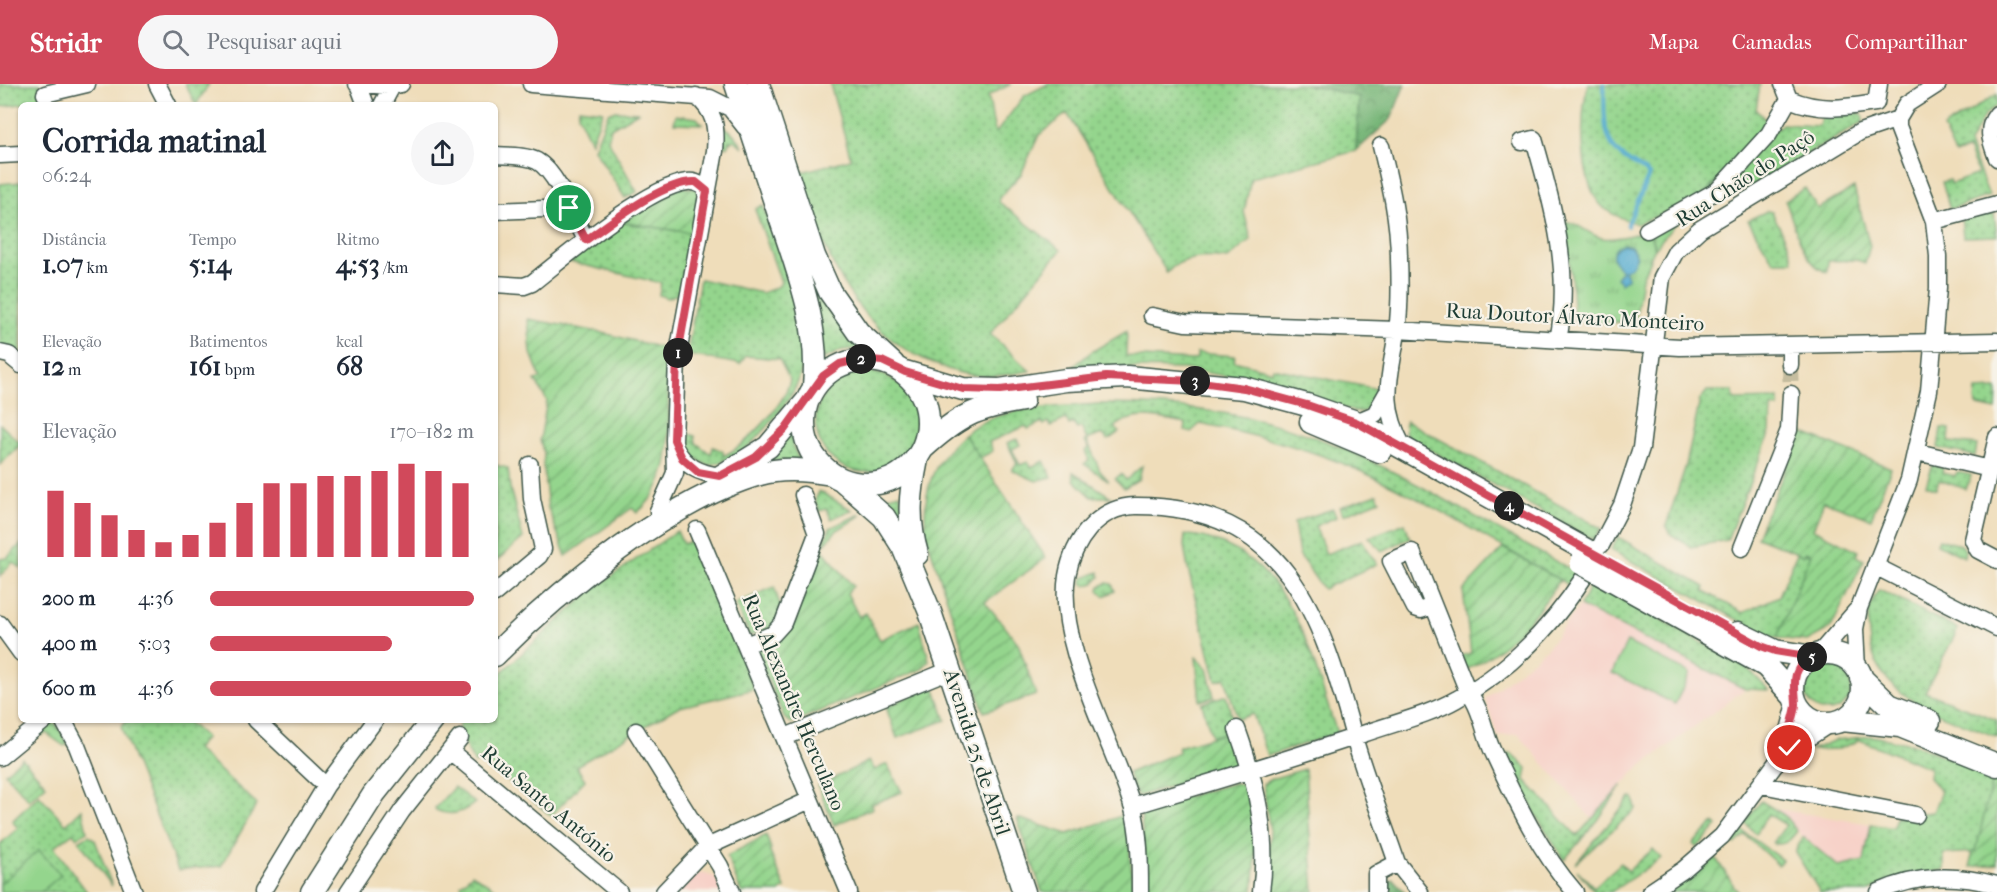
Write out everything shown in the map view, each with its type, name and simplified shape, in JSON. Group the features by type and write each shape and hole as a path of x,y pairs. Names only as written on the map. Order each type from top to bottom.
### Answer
{"main road":[{"path":"736,84 800,280 813,330 816,354 804,430 808,447 819,462 837,477"},
{"path":"758,84 814,256 830,292 858,332 901,369 924,398 928,416 927,435 919,454"},
{"path":"498,636 584,563 658,511 768,447 823,376 840,364 860,359 882,361 949,386 978,390 1000,390 1106,377 1194,381 1244,388 1307,405 1356,422 1403,447 1766,666 1812,720 1900,726 1997,765"},
{"path":"498,652 577,581 650,530 690,505 761,474 805,470 872,484 892,479 948,425 970,412 1012,402 1067,394 1138,392 1241,402 1302,419 1361,441 1761,646 1775,651 1815,656 1838,655 1889,705 1997,749"},
{"name":"Avenida 25 de Abril","path":"919,454 908,510 910,530 926,583 930,612"},
{"name":"Avenida 25 de Abril","path":"837,477 869,502 896,535 930,612 1024,892"},
{"path":"1795,700 1796,675 1802,665 1815,656"},
{"path":"1837,722 1859,705 1862,694 1859,674"},
{"path":"300,892 365,788 416,723"},
{"path":"312,892 374,794 431,723"}],"street":[{"path":"45,94 87,84"},
{"path":"157,84 166,102"},
{"path":"365,102 357,84 397,85"},
{"path":"531,84 696,96 716,100 730,108 754,140"},
{"path":"1876,103 1879,84"},
{"path":"1859,674 1856,639 1859,608 1917,452 1929,391 1938,288 1934,221 1900,135 1899,118 1907,104 1938,84"},
{"path":"384,102 397,85"},
{"path":"1647,230 1718,190 1768,134 1786,91 1817,108 1835,109 1876,103 1899,118"},
{"path":"658,511 675,473 677,359 715,151 716,121 712,111 696,96"},
{"path":"1997,114 1990,126 1989,136 1997,158"},
{"name":"Rua Chão do Paçô","path":"1132,807 1354,737 1445,705 1468,692 1532,642 1552,621 1593,561 1625,497 1641,448 1654,347 1658,292 1668,263 1686,241 1700,229 1860,132 1899,118"},
{"path":"1522,142 1534,139 1551,201 1564,291 1558,340"},
{"path":"1382,146 1397,219 1399,259 1397,330 1387,392 1389,414 1403,447"},
{"path":"0,155 18,154"},
{"path":"498,155 529,158 542,165 551,174 586,240"},
{"path":"498,284 524,286 532,284 586,240 658,194 683,183 696,182 705,188 707,198"},
{"path":"1934,221 1997,204"},
{"path":"498,211 569,208"},
{"name":"Rua Doutor Álvaro Monteiro","path":"1152,316 1185,322 1397,330 1654,347 1997,341"},
{"path":"1790,346 1790,365"},
{"path":"0,353 18,362"},
{"path":"1356,422 1375,414 1387,392"},
{"path":"1742,548 1789,430 1791,394"},
{"path":"1997,437 1973,540 1978,550 1997,560"},
{"path":"674,445 685,462 694,470 720,476"},
{"path":"1917,452 1990,469"},
{"path":"498,589 538,556 543,549 532,499 530,465"},
{"path":"747,645 773,634 783,623 817,534 802,495"},
{"path":"1140,892 1132,807 1079,662 1067,616 1066,601 1069,565 1079,541 1094,523 1119,509 1146,506 1204,517 1249,537 1278,559 1307,599 1317,622 1397,863 1419,892"},
{"name":"Rua Alexandre Herculano","path":"697,530 849,892"},
{"path":"1875,566 1997,628"},
{"path":"1433,606 1468,692 1475,700 1491,749 1524,817 1557,871 1575,892"},
{"path":"1815,656 1859,608"},
{"path":"0,624 18,649"},
{"path":"1856,639 1865,666 1876,682 1907,713"},
{"path":"785,736 950,670"},
{"path":"1650,892 1710,849 1734,823 1783,754 1795,700"},
{"path":"1783,754 1837,722"},
{"path":"65,723 77,746 134,892"},
{"path":"73,723 77,746"},
{"path":"259,723 326,786"},
{"path":"262,892 326,786 373,723"},
{"path":"0,757 31,727"},
{"path":"1237,729 1252,770 1263,830 1264,856 1261,892"},
{"path":"636,731 720,866 732,892"},
{"name":"Rua Santo António","path":"348,892 402,812 455,744 619,892"},
{"path":"1762,785 1916,815"},
{"path":"664,892 707,847 810,800"},
{"path":"1376,892 1376,874 1397,863"},
{"path":"1880,892 1906,882 1930,885 1963,877 1997,885"}],"shaded area":[{"path":"1580,606 1745,689 1636,770 1592,819 1518,734 1498,736 1485,699 1546,649"},
{"path":"1775,809 1871,824 1864,861 1839,867 1803,837 1784,815"},
{"path":"702,873 715,877 723,892 676,892 692,874"}],"green space":[{"path":"0,84 40,84 41,101 18,102 18,104 0,107"},
{"path":"185,84 209,84 198,102 194,102"},
{"path":"830,84 1011,84 988,96 996,133 1024,96 1048,84 1305,84 1359,96 1356,151 1251,178 1244,212 1251,239 1228,259 1194,258 1179,263 1167,273 1067,113 1039,135 1021,174 999,198 999,202 1061,250 990,334 1030,371 996,376 970,375 928,361 901,346 878,328 843,282 830,256 798,173 851,159"},
{"path":"1305,84 1405,84 1391,119 1356,151 1359,97"},
{"path":"1588,84 1760,84 1756,110 1771,125 1699,199 1637,224 1603,208 1593,193 1588,179 1583,129"},
{"path":"1997,94 1997,105 1984,116 1969,144 1989,196 1950,209 1942,182 1949,180 1951,184 1978,174 1968,149 1955,154 1943,128"},
{"path":"579,108 603,111 591,142 578,115"},
{"path":"638,112 611,128 608,140 637,192 625,198 594,149 608,113"},
{"path":"1860,113 1863,115 1863,122 1746,190 1740,183 1674,225 1655,248 1649,232 1685,212 1782,124 1819,126 1823,114"},
{"path":"676,115 697,118 702,124 674,123"},
{"path":"722,126 734,135 743,147 734,140 729,142 727,147 723,145"},
{"path":"18,182 18,351 0,349 0,184"},
{"path":"680,187 701,189 693,233 619,222"},
{"path":"1805,188 1818,209 1854,188 1870,246 1865,263 1857,260 1828,261 1827,272 1818,268 1811,261 1800,241 1785,200"},
{"path":"763,205 798,312 803,355 800,375 787,402 755,440 734,456 708,465 692,455 687,447 686,437 690,434 695,436 696,443 711,454 713,447 723,451 723,456 763,424 781,401 790,380 779,359 746,356 740,364 687,355 700,279 762,293 779,286 781,282 755,209"},
{"path":"1767,211 1772,212 1788,244 1793,261 1773,261 1748,220"},
{"path":"1994,214 1997,236 1963,237 1961,216"},
{"path":"1563,221 1602,238 1649,232 1655,248 1642,278 1635,323 1574,321 1571,274"},
{"path":"619,222 693,233 681,293 667,298 659,295 661,283 570,262"},
{"path":"817,281 863,348 842,350 824,359 805,285"},
{"path":"528,319 599,332 670,350 669,438 662,478 652,496 637,513 632,508 566,556 548,508 544,455 540,440 547,401 535,380 541,379 531,353"},
{"path":"1127,331 1126,356 1193,360 1197,358 1197,353 1235,356 1234,361 1272,371 1273,368 1378,389 1377,394 1371,406 1360,413 1238,378 1184,369 1073,367 1091,352"},
{"path":"866,372 885,376 901,387 912,403 916,422 912,441 901,457 885,468 866,472 847,468 831,457 820,441 816,422 820,403 831,387 847,376"},
{"path":"1997,389 1996,410 1978,406 1975,401 1976,390"},
{"path":"1707,391 1733,391 1734,400 1779,399 1779,407 1771,408 1770,432 1727,540 1691,547 1669,533 1666,526 1686,465 1700,400"},
{"path":"1097,404 1156,405 1245,417 1302,433 1362,457 1424,488 1576,572 1569,585 1386,483 1323,456 1277,442 1200,424 1191,432 1185,431 1186,423 1149,417 1123,422 1115,427 1119,432 1108,440 1102,434 1087,440 1081,427 1077,429 1073,423 1069,425 1066,419 1051,426 1048,422 1044,425 1042,422 1028,429 1026,426 989,442 993,451 980,458 964,434 993,418 1010,413"},
{"path":"1406,421 1601,528 1594,540 1410,439 1405,432"},
{"path":"0,424 18,441 18,447 0,465"},
{"path":"1941,428 1950,429 1949,442 1977,445 1975,456 1938,448"},
{"path":"791,432 793,447 800,462 761,461"},
{"path":"1801,432 1891,468 1871,519 1824,501 1813,529 1859,551 1857,556 1864,560 1831,628 1807,641 1777,638 1811,554 1805,552 1803,555 1757,537"},
{"path":"964,434 1046,558 985,602 1018,643 1036,695 984,712 926,535 926,505 931,479 944,456"},
{"path":"1017,439 1020,445 1012,449 1020,465 1028,462 1031,467 1044,461 1052,477 1036,481 1012,470 1017,463 1007,443"},
{"path":"1087,440 1100,471 1109,481 1084,464 1089,460 1085,451 1089,448 1085,441"},
{"path":"1933,465 1943,468 1942,473 1955,476 1957,472 1971,475 1966,489 1939,480 1936,489 1926,485"},
{"path":"498,466 508,468 510,488 523,538 498,559"},
{"path":"1142,466 1139,479 1124,488 1115,479 1121,474 1126,480"},
{"path":"1073,472 1111,497 1092,497 1074,480"},
{"path":"819,491 852,510 831,519 827,509 819,511 815,500"},
{"path":"900,493 904,527 876,499"},
{"path":"1377,494 1380,500 1343,515 1340,507"},
{"path":"1333,509 1336,517 1315,526 1326,554 1362,540 1377,564 1323,589 1299,555 1294,522"},
{"path":"860,514 836,531 821,548 830,528"},
{"path":"1405,523 1410,538 1382,551 1369,537"},
{"path":"677,531 683,544 691,541 754,689 676,708 576,766 585,780 551,816 481,758 475,764 459,734 459,723 498,723 498,675 592,590"},
{"path":"1185,535 1200,536 1225,545 1250,560 1270,579 1286,601 1299,626 1337,733 1267,756 1253,714 1238,719 1225,678 1216,681 1188,569 1184,546"},
{"path":"1618,537 1705,587 1704,591 1743,613 1779,596 1797,553 1812,554 1777,638 1767,636 1611,550"},
{"path":"1939,539 1960,545 1965,550 1964,557 1937,544"},
{"path":"18,547 18,566 13,562 0,576 0,559 7,558"},
{"path":"821,548 853,586 847,593 859,617 866,613 880,640 919,622 929,660 922,669 791,723 785,719 753,645 803,594"},
{"path":"1503,548 1560,580 1519,632 1494,653 1466,670 1460,656 1471,653 1463,591"},
{"path":"1099,572 1100,577 1094,583 1086,586 1082,583 1083,578"},
{"path":"1593,581 1747,668 1769,690 1745,689 1580,606"},
{"path":"1107,583 1112,584 1115,591 1104,596 1099,590 1100,586"},
{"path":"774,587 781,608 776,625 750,636 735,604"},
{"path":"1879,590 1958,629 1925,692 1997,720 1997,737 1915,702 1898,690 1884,675 1874,656 1868,628 1871,605"},
{"path":"1627,642 1690,673 1675,704 1612,673"},
{"path":"1196,657 1207,668 1214,697 1200,701"},
{"path":"1828,665 1844,672 1851,688 1844,704 1828,711 1812,704 1805,688 1812,672"},
{"path":"930,687 935,689 946,720 897,738 886,707"},
{"path":"1226,695 1234,724 1230,732 1212,737 1202,704"},
{"path":"124,723 189,723 206,738 196,749 257,804 221,866 178,870 121,727"},
{"path":"51,724 56,724 68,744 64,746 46,733 42,736 39,733"},
{"path":"1232,731 1241,765 1138,796 1136,794 1128,773 1179,752 1178,747"},
{"path":"1872,736 1916,745 1993,775 1976,852 1944,854 1944,870 1886,882 1869,892 1820,892 1795,852 1803,837 1839,867 1864,861 1871,824 1893,828 1896,816 1933,812 1941,791 1929,778 1930,768 1860,740 1839,749 1810,750 1836,740"},
{"path":"1511,753 1527,768 1525,780 1577,836 1622,785 1598,820 1564,860 1536,815 1506,755"},
{"path":"22,758 46,785 29,800 5,773"},
{"path":"869,761 875,770 887,764 902,792 872,804 873,808 834,825 818,786"},
{"path":"1305,769 1314,892 1268,892 1270,831 1263,784 1271,779"},
{"path":"1993,775 1997,776 1997,864 1971,867 1971,853 1976,851"},
{"path":"1235,783 1244,785 1252,809 1255,852 1253,892 1147,892 1141,813 1146,808"},
{"path":"454,787 475,803 456,813 436,810 435,808"},
{"path":"39,795 66,824 82,809 87,831 77,838 73,833 54,847 87,892 0,892 0,844 18,828 12,821"},
{"path":"1630,798 1634,798 1636,809 1575,864"},
{"path":"1761,801 1784,815 1797,831 1787,842 1773,843 1786,825 1768,814 1756,834 1745,823"},
{"path":"1127,814 1133,892 1042,892 1017,818 1068,834"},
{"path":"1714,823 1717,826 1697,848 1693,844"},
{"path":"1740,829 1782,860 1778,865 1745,835 1735,844 1731,841"},
{"path":"89,835 95,840 112,886 79,841"},
{"path":"766,835 771,849 769,850 785,888 780,892 741,892 727,856"},
{"path":"1653,849 1661,858 1611,892 1595,892 1577,870 1594,887 1621,863 1628,871"},
{"path":"39,850 61,875 41,892 0,892 0,884"},
{"path":"1715,857 1738,892 1667,892"},
{"path":"472,874 501,892 463,892 461,884"},
{"path":"1393,879 1405,892 1388,892 1386,884"}],"water":[{"path":"1623,244 1631,246 1637,256 1632,266 1624,270 1628,278 1621,283 1616,278 1622,270 1615,263 1613,253"}],"waterway":[{"path":"1604,84 1605,120 1609,138 1618,153 1649,175 1627,226"}],"tunnel":[{"path":"1790,365 1791,394"}],"route":[{"path":"569,208 586,240 658,194 683,183 696,182 707,191 677,359 674,440 674,445 682,458 698,472 720,476 756,457 777,439 807,402 812,390 823,376 840,364 860,359 882,361 905,372 963,389 1000,390 1066,380 1106,377 1194,381 1244,388 1307,405 1356,422 1761,646 1775,651 1812,657 1802,665 1793,686 1796,703 1783,754 1790,748"}]}
